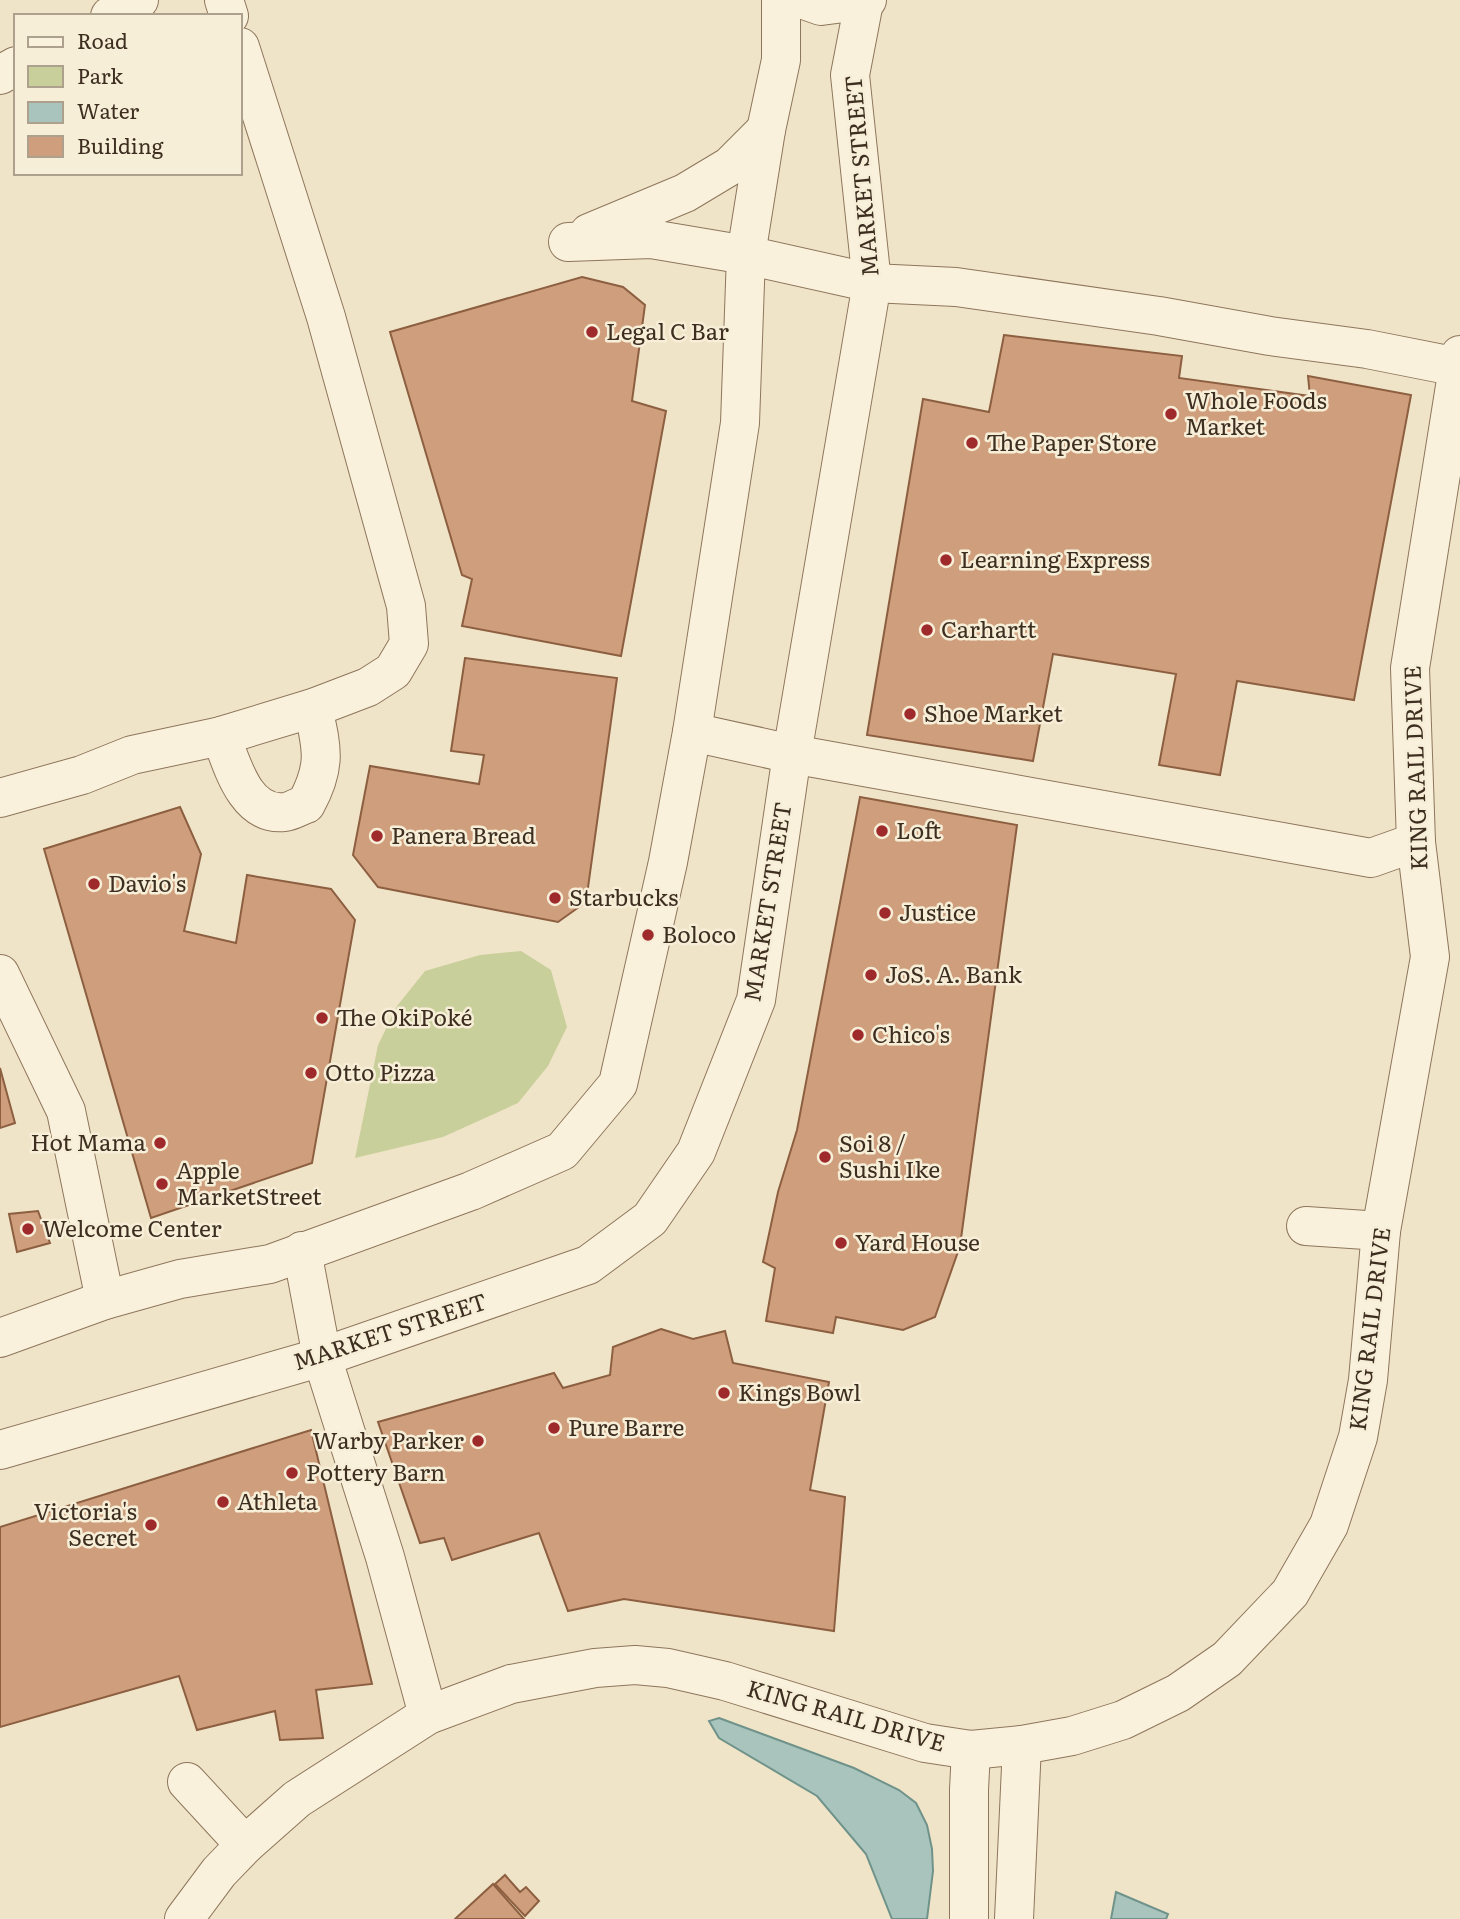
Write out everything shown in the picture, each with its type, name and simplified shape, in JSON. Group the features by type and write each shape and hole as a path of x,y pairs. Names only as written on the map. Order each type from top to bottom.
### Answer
{"street":[{"path":"114,14 139,0"},
{"path":"0,1338 105,1300 180,1279 270,1265 471,1191 562,1151 618,1084 668,862 692,732 740,423 746,255 766,131 781,60 781,0"},
{"name":"MARKET STREET","path":"0,1450 322,1357 588,1265 650,1219 696,1152 755,1000 792,754 872,283 850,75 866,1 821,6 804,0"},
{"path":"0,798 82,775 132,755 221,736 313,708 368,687 393,671 409,644 406,606 327,317 242,53"},
{"path":"766,131 730,166 685,193 568,242 651,239 746,255 872,283 970,289 1160,316 1269,337 1459,361"},
{"name":"KING RAIL DRIVE","path":"184,1919 219,1872 297,1799 428,1714 511,1684 594,1668 635,1665 668,1668 725,1681 925,1743 971,1750 1021,1745 1072,1736 1122,1720 1178,1693 1227,1659 1290,1593 1329,1525 1358,1437 1368,1380 1381,1231 1430,957 1416,842 1410,668 1459,361"},
{"path":"221,736 241,787 261,808 284,812 306,804 317,784 322,747 313,708"},
{"path":"692,732 792,754 1371,858 1416,842"},
{"path":"0,974 66,1111 105,1300"},
{"path":"1306,1227 1381,1231"},
{"path":"302,1251 322,1357 385,1557 428,1714"},
{"path":"1014,1919 1021,1745"},
{"path":"969,1919 971,1750"},
{"path":"187,1782 245,1845"}],"green space":[{"path":"521,951 551,970 567,1027 548,1066 518,1103 443,1137 355,1158 378,1045 397,1006 425,971 480,955"}],"water":[{"path":"719,1718 854,1768 899,1790 916,1803 927,1825 932,1849 933,1871 927,1919 892,1919 866,1854 817,1796 719,1738 709,1721"},
{"path":"1116,1892 1168,1914 1166,1919 1111,1919"}],"building":[{"path":"582,277 623,287 645,305 632,401 666,411 621,656 462,626 472,579 462,575 390,332"},
{"path":"1004,335 1182,356 1179,378 1310,396 1308,376 1411,395 1354,700 1237,681 1220,775 1159,765 1176,674 1053,654 1033,761 867,735 923,399 989,412"},
{"path":"465,658 617,678 586,902 558,922 378,887 353,855 370,766 479,784 484,755 451,751"},
{"path":"860,797 1017,825 960,1246 935,1317 903,1330 836,1317 833,1333 766,1321 775,1268 763,1262 778,1192 797,1130"},
{"path":"180,807 201,854 184,931 236,943 247,875 331,889 355,920 312,1163 151,1218 44,849"},
{"path":"0,1068 15,1123 0,1128"},
{"name":"Welcome Center","path":"38,1211 50,1243 17,1252 9,1214"},
{"path":"661,1329 693,1339 725,1331 733,1363 829,1382 810,1490 845,1497 834,1631 624,1599 568,1611 539,1533 452,1560 444,1538 420,1543 378,1422 554,1373 563,1388 610,1375 613,1347"},
{"path":"311,1430 372,1684 316,1690 323,1738 280,1740 275,1711 197,1730 179,1676 0,1727 0,1527"},
{"path":"505,1875 520,1892 526,1887 539,1901 525,1916 495,1884"},
{"path":"493,1884 524,1919 455,1919"}],"place":[{"name":"Legal C Bar","path":"592,332"},
{"name":"Whole Foods Market","path":"1171,414"},
{"name":"The Paper Store","path":"972,443"},
{"name":"Learning Express","path":"946,560"},
{"name":"Carhartt","path":"927,630"},
{"name":"Shoe Market","path":"910,714"},
{"name":"Loft","path":"882,831"},
{"name":"Panera Bread","path":"377,836"},
{"name":"Davio's","path":"94,884"},
{"name":"Starbucks","path":"555,898"},
{"name":"Justice","path":"885,913"},
{"name":"Boloco","path":"648,935"},
{"name":"JoS. A. Bank","path":"871,975"},
{"name":"The OkiPoké","path":"322,1018"},
{"name":"Chico's","path":"858,1035"},
{"name":"Otto Pizza","path":"311,1073"},
{"name":"Hot Mama","path":"160,1143"},
{"name":"Soi 8 / Sushi Ike","path":"825,1157"},
{"name":"Apple MarketStreet","path":"162,1184"},
{"name":"Welcome Center","path":"28,1229"},
{"name":"Yard House","path":"841,1243"},
{"name":"Kings Bowl","path":"724,1393"},
{"name":"Pure Barre","path":"554,1428"},
{"name":"Warby Parker","path":"478,1441"},
{"name":"Pottery Barn","path":"292,1473"},
{"name":"Athleta","path":"223,1502"},
{"name":"Victoria's Secret","path":"151,1525"}]}
